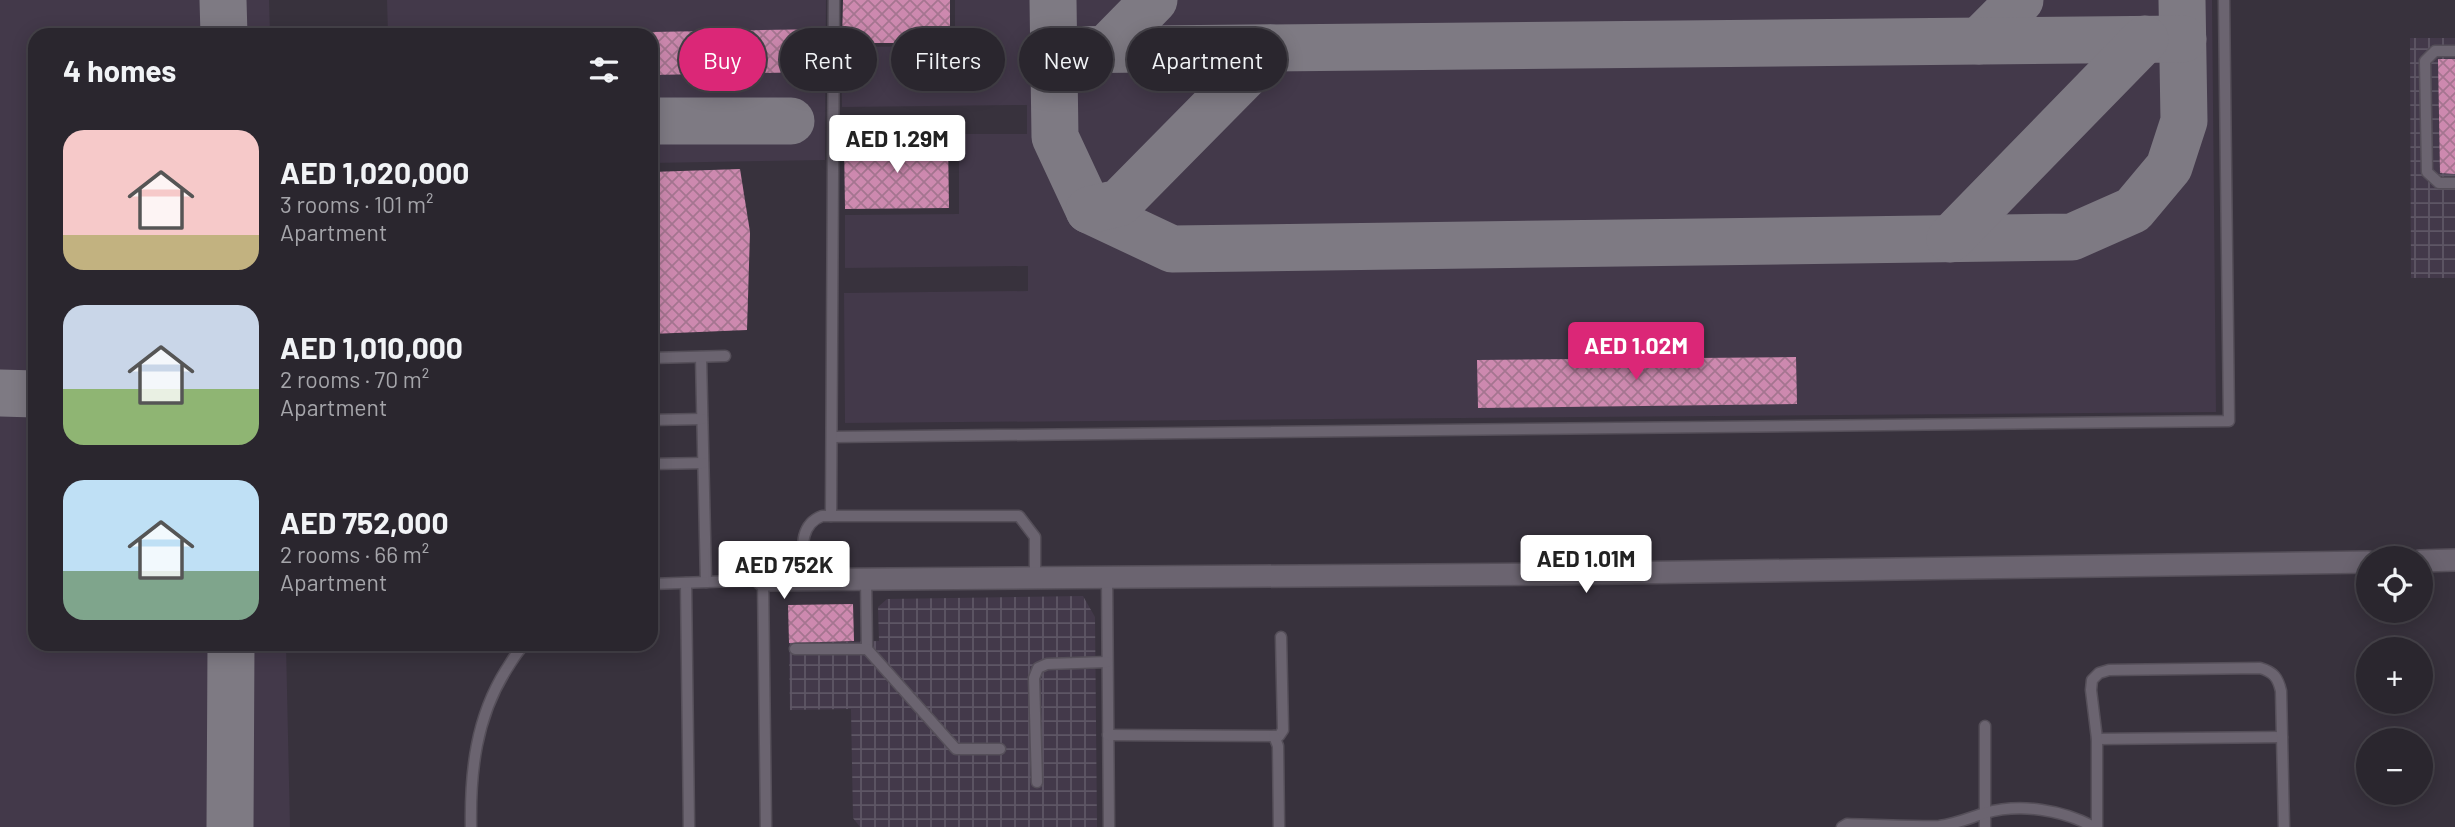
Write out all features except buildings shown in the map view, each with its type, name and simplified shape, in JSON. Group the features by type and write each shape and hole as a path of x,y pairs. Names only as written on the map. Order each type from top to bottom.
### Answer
{"street":[{"path":"2433,561 2455,560"},
{"path":"763,580 1550,575 2356,562"}],"lane":[{"path":"831,516 834,0"},
{"path":"832,437 2229,421 2224,0"},
{"path":"2455,51 2435,51 2425,61 2427,172 2439,183 2455,183"},
{"path":"658,358 725,356"},
{"path":"701,357 706,582"},
{"path":"658,420 702,419"},
{"path":"658,464 704,463"},
{"path":"804,579 803,532 811,520 831,516 1018,516 1035,537 1035,578"},
{"path":"1107,578 1109,827"},
{"path":"866,579 867,649 956,749 1000,749"},
{"path":"658,584 763,580 766,827"},
{"path":"686,583 689,827"},
{"path":"1108,735 1279,736 1283,730 1281,638"},
{"path":"795,649 867,649"},
{"path":"471,827 470,793 476,741 494,690 520,651"},
{"path":"1037,782 1034,678 1038,668 1047,663 1107,662"},
{"path":"1842,827 1847,824 1934,826 1964,822 1985,813 2041,810 2072,815 2096,827 2097,739 2091,690 2092,680 2099,673 2109,670 2260,668 2270,671 2278,679 2281,691 2284,827"},
{"path":"1985,726 1985,827"},
{"path":"1274,736 1278,746 1279,827"},
{"path":"2097,739 2282,737"}],"shaded area":[{"path":"0,0 269,0 270,28 28,28 28,651 286,651 290,827 0,827"},
{"path":"387,0 826,0 826,28 780,28 780,91 825,91 825,160 658,163 658,28 388,28"},
{"path":"955,0 2212,0 2216,412 845,423 844,293 1028,291 1028,266 845,268 845,215 959,214 959,134 1027,134 1027,105 842,107 842,91 877,91 877,47 891,47 891,91 1005,91 1005,28 955,28"},
{"path":"2410,38 2455,38 2455,278 2411,278"},
{"path":"1083,596 1095,617 1097,827 860,827 853,818 851,709 790,710 789,643 879,641 878,607 887,599"}],"taxiway":[{"path":"223,0 224,28"},
{"path":"1053,0 1055,137 1089,210 1172,249 2072,237 2133,210 2169,167 2184,121 2182,0"},
{"path":"1113,42 1154,0"},
{"path":"1979,41 2020,0"},
{"path":"1950,239 2145,39"},
{"path":"1113,49 2183,39"},
{"path":"1089,210 1119,203 1230,91"},
{"path":"658,121 791,121"},
{"path":"0,393 28,394"},
{"path":"230,827 231,651"}]}
